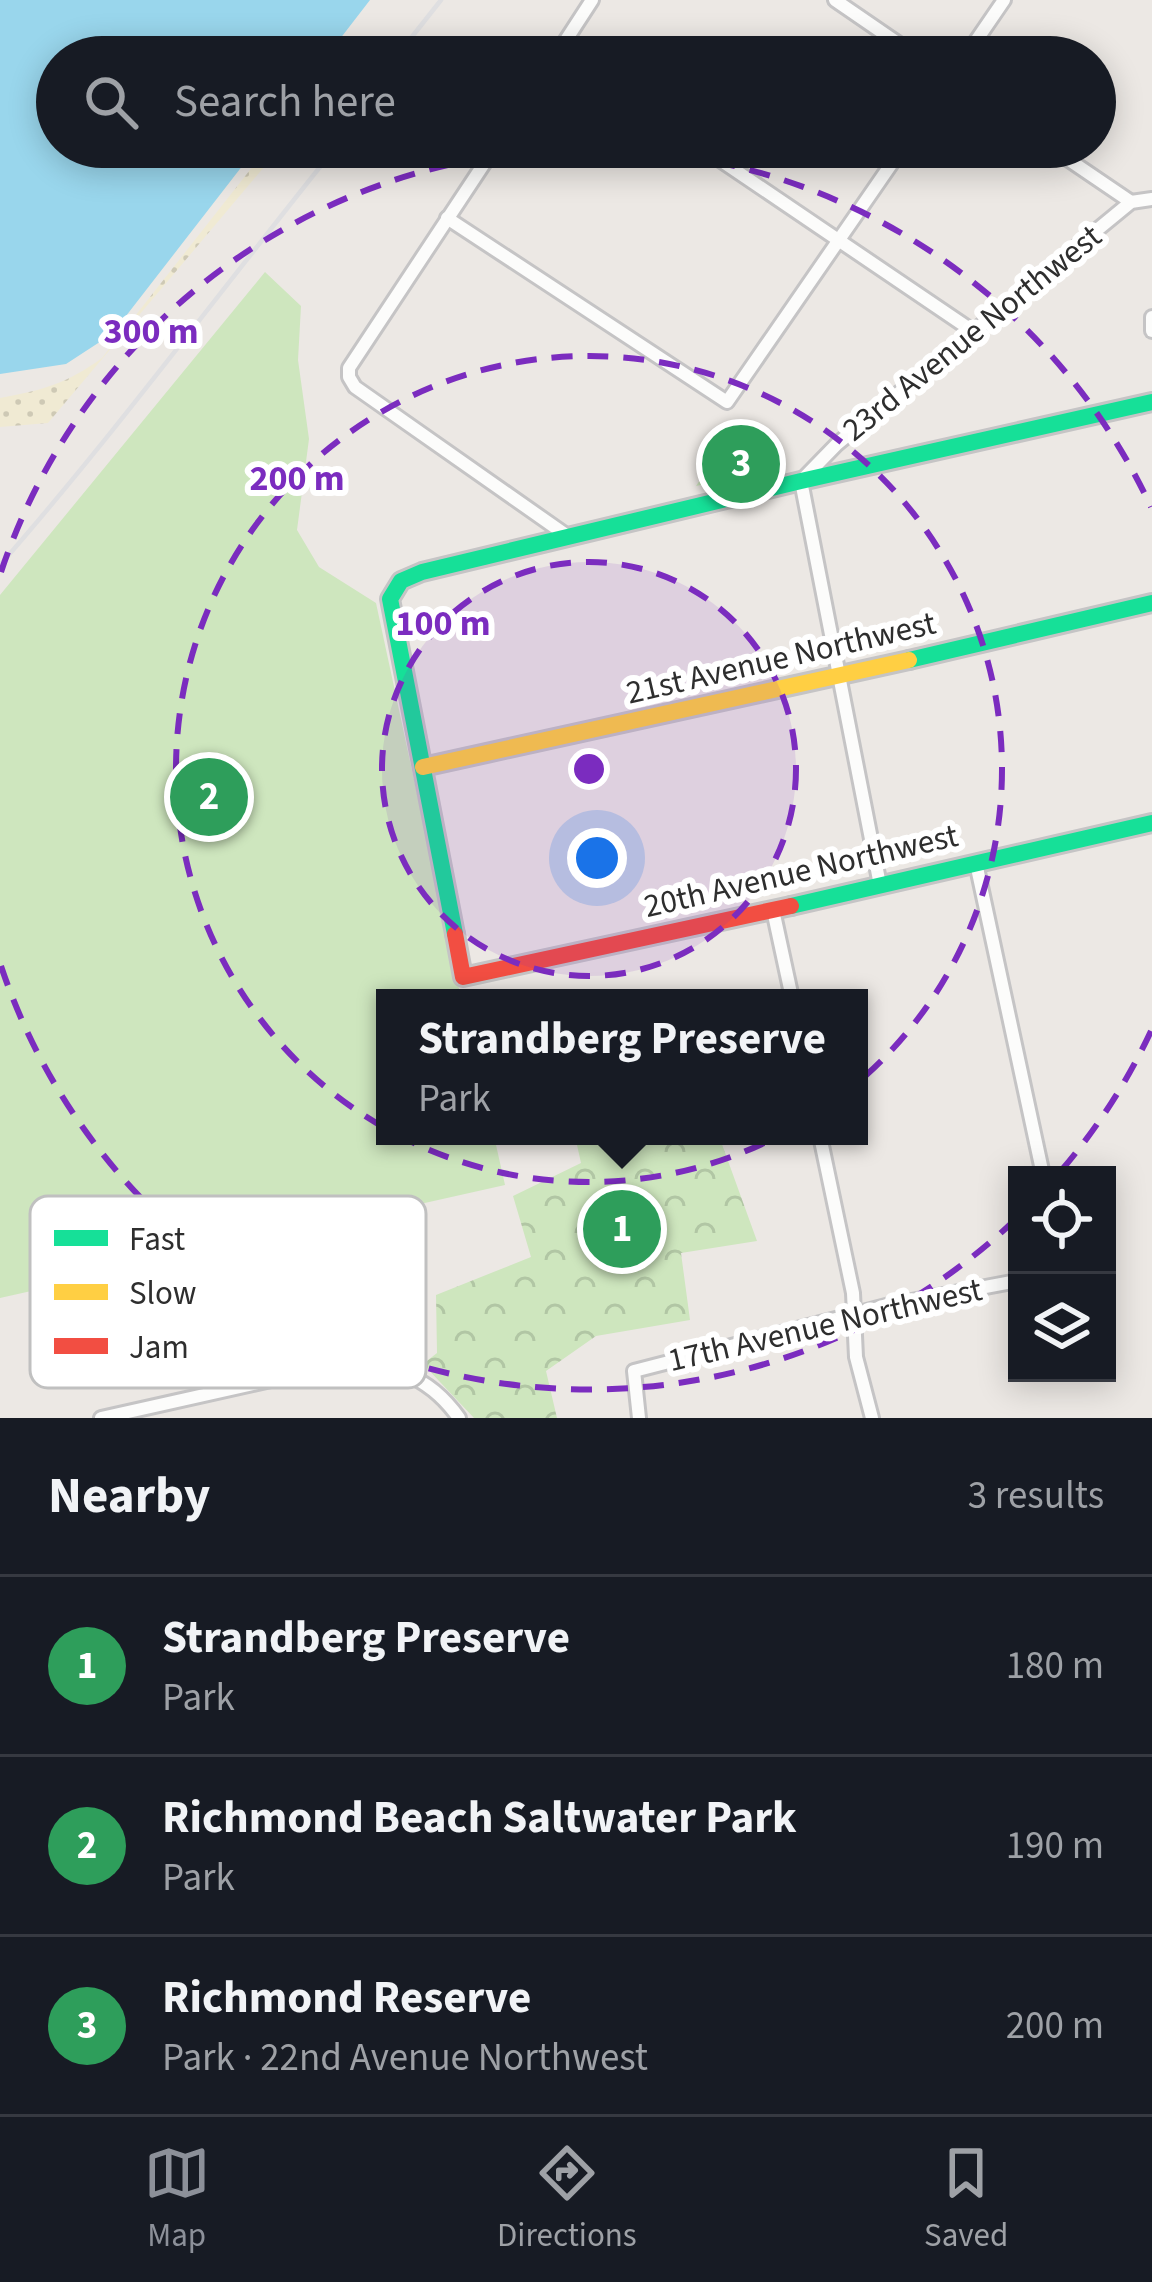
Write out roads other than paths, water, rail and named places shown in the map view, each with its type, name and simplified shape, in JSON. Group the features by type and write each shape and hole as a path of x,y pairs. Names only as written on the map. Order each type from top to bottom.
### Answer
{"street":[{"path":"572,36 592,0"},
{"path":"835,0 887,36"},
{"path":"979,36 1004,0"},
{"path":"481,168 349,368 349,377 355,387 566,535"},
{"path":"732,168 974,332"},
{"path":"447,218 727,402 889,168"},
{"path":"1081,168 1131,202"},
{"name":"23rd Avenue Northwest","path":"801,481 837,444 1131,202 1152,199"},
{"path":"1152,317 1152,331"},
{"path":"422,767 390,599 403,578 566,535 1152,402"},
{"path":"801,481 880,885"},
{"name":"21st Avenue Northwest","path":"422,767 1152,603"},
{"name":"20th Avenue Northwest","path":"422,767 463,976 1152,823"},
{"path":"976,862 1041,1166"},
{"path":"773,910 790,989"},
{"path":"822,1145 850,1276 856,1358 872,1418"},
{"name":"17th Avenue Northwest","path":"639,1418 634,1371 854,1314 1008,1282"},
{"path":"426,1385 459,1418"},
{"path":"101,1418 235,1388"}],"water":[{"path":"0,0 370,0 342,36 36,36 36,168 241,168 112,334 66,364 0,374"}],"railway":[{"path":"413,36 441,0"},
{"path":"0,565 319,168"}],"place":[{"name":"Richmond Reserve","path":"741,464"},
{"name":"Richmond Beach Saltwater Park","path":"209,797"},
{"name":"Strandberg Preserve","path":"622,1229"}]}
